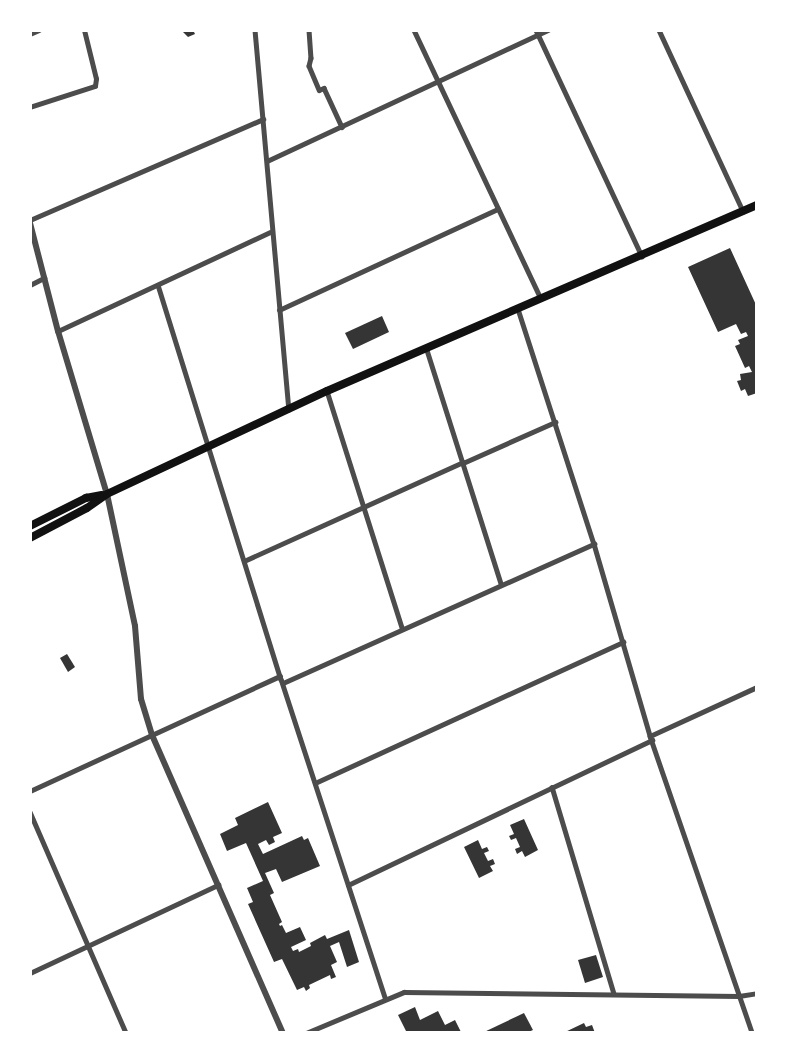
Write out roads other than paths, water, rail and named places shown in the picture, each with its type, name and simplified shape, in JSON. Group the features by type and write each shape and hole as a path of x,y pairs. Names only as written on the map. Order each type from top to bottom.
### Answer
{"main road":[{"path":"30,538 87,508 107,494 327,391 642,257 757,205"},
{"path":"30,526 86,498 107,494"}],"street":[{"path":"30,34 39,30"},
{"path":"30,107 94,86 96,79 84,30"},
{"path":"255,30 289,409"},
{"path":"309,30 311,58 309,66 319,90 324,88 342,126"},
{"path":"414,30 541,300"},
{"path":"267,161 438,82 537,32 548,30"},
{"path":"658,30 743,212"},
{"path":"537,32 642,257"},
{"path":"263,119 30,222 58,331 107,494 135,626 141,699 152,735 283,1033"},
{"path":"279,310 498,209"},
{"path":"58,331 272,231"},
{"path":"30,285 44,278"},
{"path":"158,285 280,676 385,998"},
{"path":"519,309 594,544 651,738 752,1033"},
{"path":"426,347 501,584"},
{"path":"327,391 402,628"},
{"path":"244,561 555,422"},
{"path":"283,683 594,544"},
{"path":"315,783 623,642"},
{"path":"30,791 280,676"},
{"path":"348,885 757,687"},
{"path":"552,787 614,994"},
{"path":"30,812 126,1033"},
{"path":"30,973 218,885"},
{"path":"306,1033 404,992 739,996 757,993"}]}
